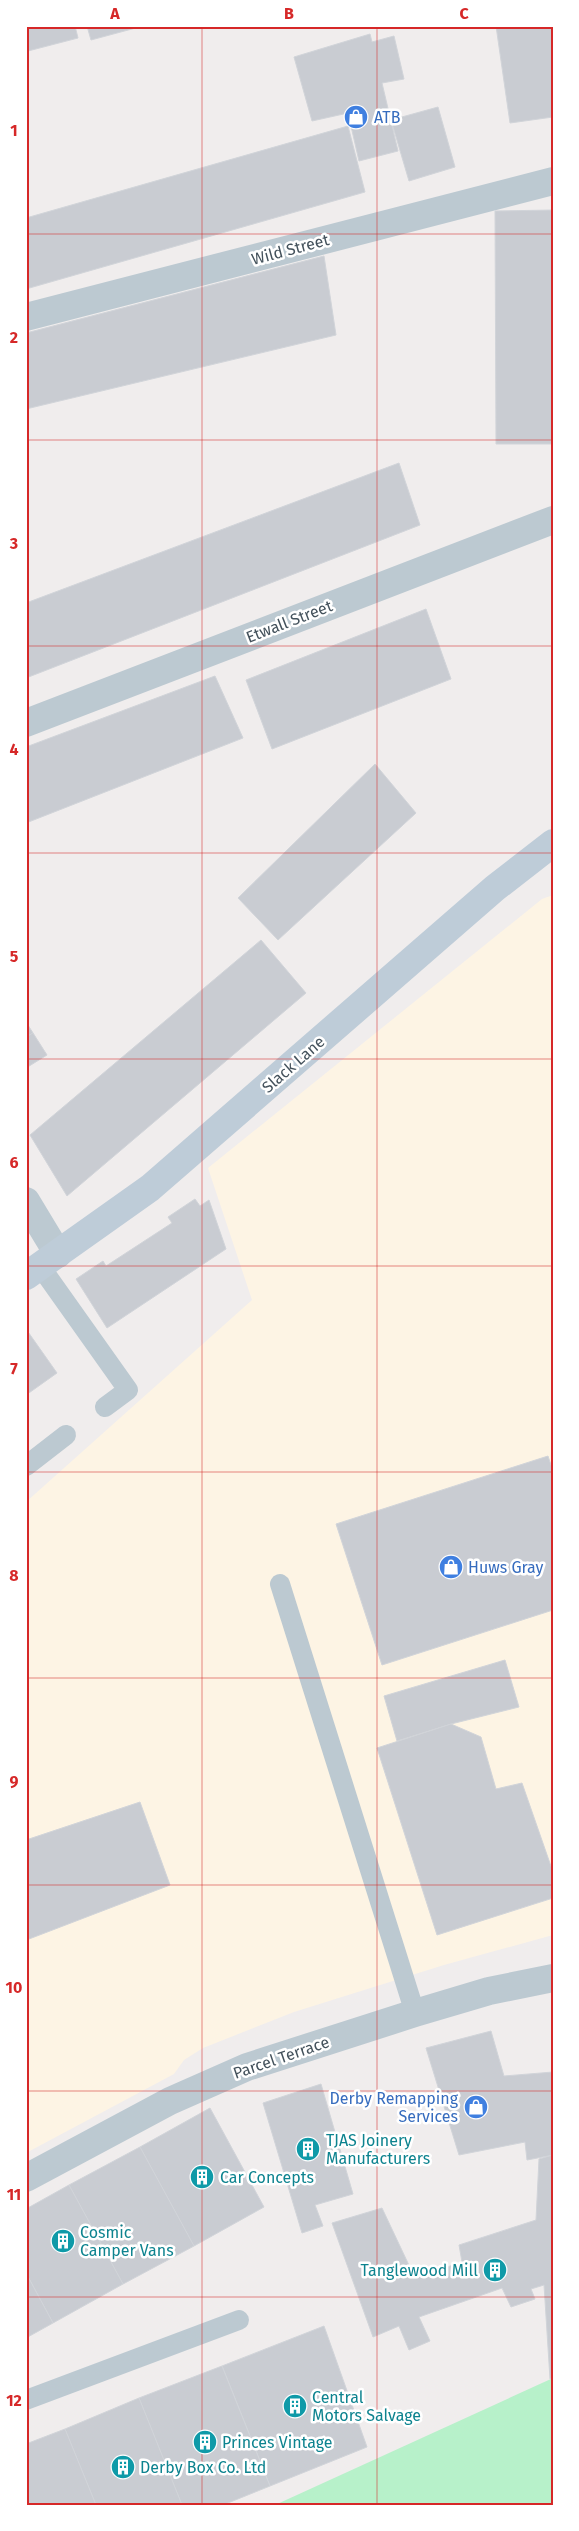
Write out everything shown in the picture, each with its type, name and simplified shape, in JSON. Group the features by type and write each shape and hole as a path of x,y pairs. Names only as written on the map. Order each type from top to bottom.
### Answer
{"street":[{"name":"Wild Street","path":"26,317 553,181"},
{"name":"Etwall Street","path":"26,722 553,520"},
{"name":"Slack Lane","path":"42,1265 150,1188 495,888 553,843"},
{"path":"26,1201 42,1265"},
{"name":"Parcel Terrace","path":"26,2178 207,2083 247,2067 415,2013 489,1992 553,1978"}],"lane":[{"path":"42,1265 128,1390 105,1407"},
{"path":"26,1466 66,1435"},
{"path":"280,1584 415,2013"},
{"path":"26,2400 239,2320"}],"shaded area":[{"name":"Huws Gray","path":"553,895 553,1935 444,1965 294,2012 203,2048 184,2060 174,2074 26,2153 26,1502 252,1300 208,1168 542,899"}],"green space":[{"path":"553,2378 553,2505 275,2505"}],"building":[{"path":"26,26 75,26 78,38 28,51"},
{"path":"87,26 143,26 91,40"},
{"path":"496,26 553,26 553,117 510,123"},
{"path":"370,34 372,42 394,36 404,79 382,83 398,151 359,161 348,113 312,121 294,57"},
{"path":"438,107 455,167 409,181 391,120"},
{"path":"348,126 365,192 26,289 26,218"},
{"path":"553,210 553,444 496,444 495,211"},
{"path":"324,256 336,335 26,409 26,333"},
{"path":"399,463 420,525 26,678 26,603"},
{"path":"426,609 451,679 272,749 246,680"},
{"path":"215,676 243,738 26,823 26,747"},
{"path":"375,764 416,813 278,940 238,898"},
{"path":"261,940 306,993 67,1196 30,1135"},
{"path":"26,1022 33,1033 26,1037"},
{"path":"33,1033 47,1055 26,1068 26,1037"},
{"path":"195,1199 200,1206 209,1200 226,1249 107,1328 76,1279 103,1261 106,1266 172,1223 168,1217"},
{"path":"26,1329 57,1373 26,1395"},
{"name":"Huws Gray","path":"548,1456 553,1471 553,1610 382,1665 336,1524"},
{"path":"505,1660 519,1707 451,1724 397,1741 384,1696"},
{"path":"451,1724 481,1737 496,1789 522,1783 553,1872 553,1898 437,1935 377,1748"},
{"path":"140,1802 170,1885 29,1939 26,1930 26,1840"},
{"path":"491,2031 504,2076 553,2072 553,2155 527,2160 525,2142 459,2155 426,2048"},
{"name":"TJAS Joinery Manufacturers","path":"321,2084 353,2194 315,2205 323,2226 302,2233 263,2103"},
{"name":"Car Concepts","path":"210,2108 264,2207 194,2246 140,2147"},
{"path":"140,2147 194,2246 123,2284 69,2185"},
{"name":"Tanglewood Mill","path":"553,2155 553,2378 550,2379 544,2285 531,2289 535,2299 511,2307 502,2288 419,2317 430,2341 409,2350 399,2326 373,2337 332,2223 382,2208 415,2278 462,2262 459,2245 536,2220 539,2159"},
{"name":"Cosmic Camper Vans","path":"69,2185 123,2284 53,2323 26,2273 26,2209"},
{"path":"26,2273 53,2323 26,2338"},
{"name":"Central Motors Salvage","path":"324,2326 367,2447 270,2486 222,2366"},
{"name":"Princes Vintage","path":"222,2366 270,2486 223,2505 182,2505 139,2398"},
{"name":"Derby Box Co. Ltd","path":"139,2398 182,2505 96,2505 65,2429"},
{"path":"65,2429 96,2505 26,2505 26,2444"}],"place":[{"name":"ATB","path":"356,117"},
{"name":"Huws Gray","path":"451,1567"},
{"name":"Derby Remapping Services","path":"476,2107"},
{"name":"TJAS Joinery Manufacturers","path":"308,2149"},
{"name":"Car Concepts","path":"202,2177"},
{"name":"Cosmic Camper Vans","path":"63,2241"},
{"name":"Tanglewood Mill","path":"495,2270"},
{"name":"Central Motors Salvage","path":"295,2406"},
{"name":"Princes Vintage","path":"205,2442"},
{"name":"Derby Box Co. Ltd","path":"123,2467"}]}
